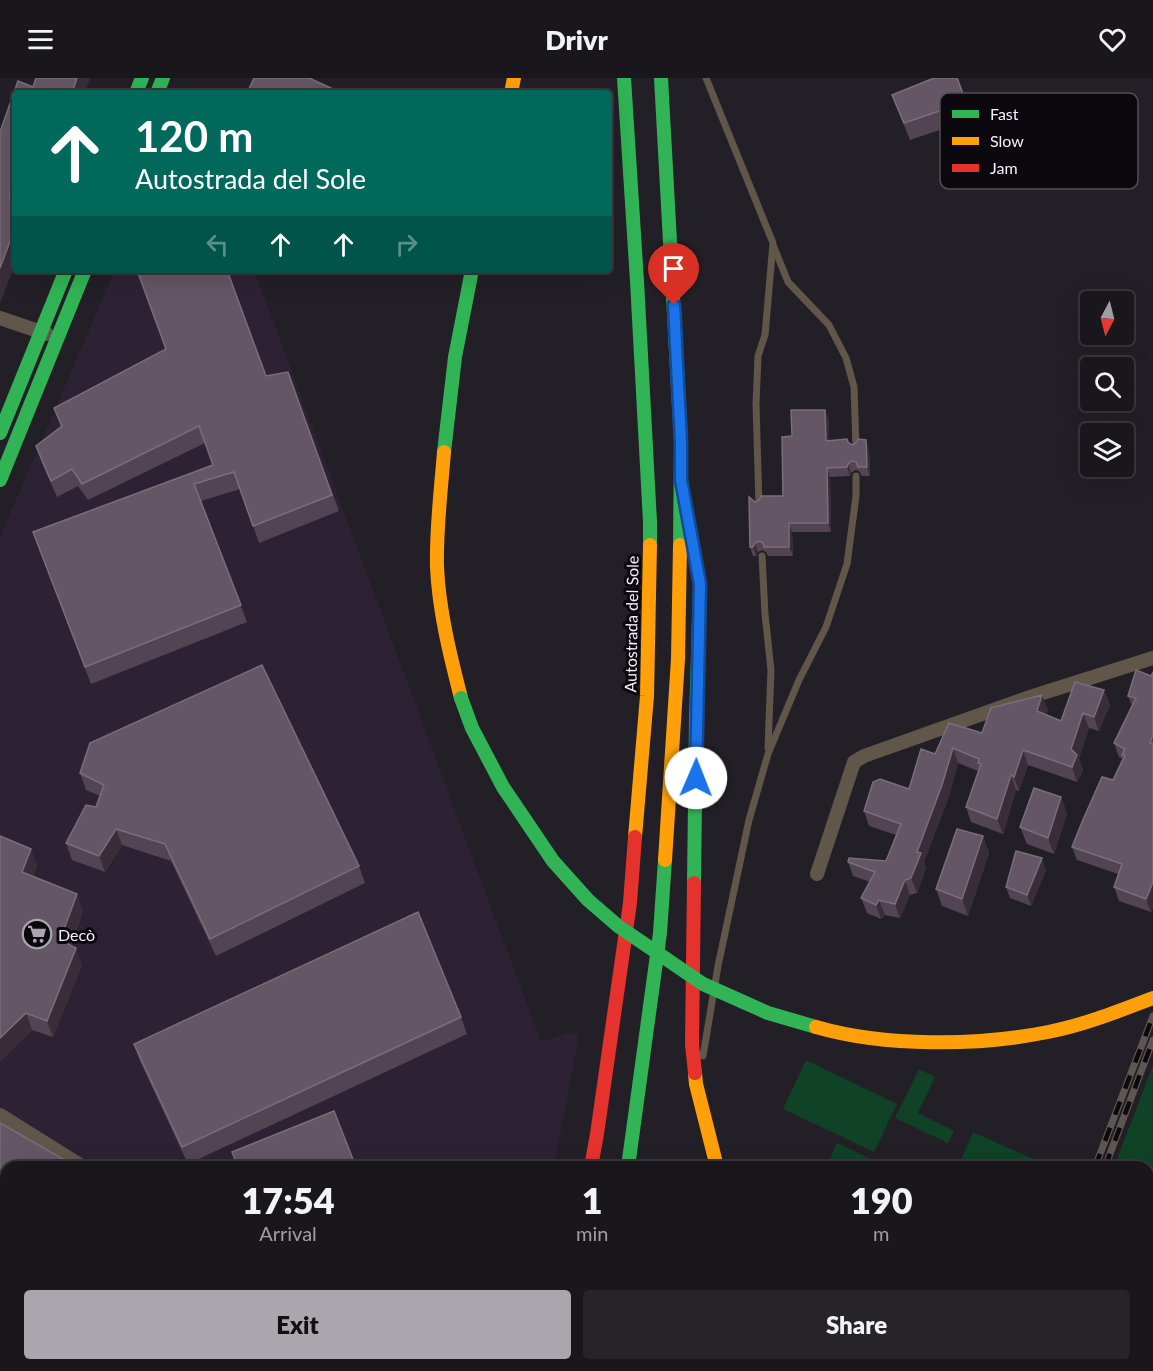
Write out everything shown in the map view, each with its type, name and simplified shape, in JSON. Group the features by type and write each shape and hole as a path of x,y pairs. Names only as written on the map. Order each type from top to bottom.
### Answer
{"main road":[{"name":"Autostrada del Sole","path":"592,1161 630,903 647,696 650,522 624,78"},
{"path":"630,1161 660,933 678,659 681,442 661,78"},
{"path":"0,433 65,273"},
{"path":"0,480 84,273"},
{"path":"471,273 448,403 442,454 437,549 440,597 447,641 461,698 472,728 503,788 553,861 588,900 618,926 702,984 768,1013 833,1032 891,1040 951,1042 996,1040 1050,1032 1104,1017 1153,998"},
{"path":"681,480 700,584 692,1044 696,1084 715,1161"}],"street":[{"path":"0,318 58,338"},
{"path":"817,874 854,762 864,756 1027,698 1153,658"},
{"path":"0,1115 73,1161"}],"lane":[{"path":"706,78 788,282 829,325 846,358 854,387 856,448"},
{"path":"759,505 756,404 758,356 765,335 773,243"},
{"path":"696,1084 706,1044 718,966 749,820 768,754 799,680 826,627 848,564 856,496 856,476"},
{"path":"762,556 771,670 768,754"}],"shaded area":[{"path":"114,273 255,273 541,1042 570,1032 579,1035 555,1161 0,1161 0,537"}],"green space":[{"path":"806,1060 897,1104 874,1152 783,1109"},
{"path":"1153,1065 1153,1161 1116,1161"},
{"path":"919,1069 935,1077 918,1113 954,1131 948,1143 895,1118"},
{"path":"973,1132 1038,1161 961,1161"},
{"path":"837,1143 875,1161 829,1161"}],"building":[{"path":"36,78 77,78 73,90 15,90 18,81 33,87"},
{"path":"254,78 309,78 335,90 248,90"},
{"path":"934,78 957,78 963,93 940,93 940,111 904,123 892,95"},
{"path":"12,98 10,199 12,200 12,236 0,268 0,132"},
{"path":"138,273 228,273 266,376 288,372 332,495 253,526 234,472 194,484 241,605 85,667 33,532 213,465 199,426 82,484 72,469 51,481 36,446 62,426 54,408 166,349"},
{"path":"791,410 825,410 826,441 847,439 852,445 858,439 866,440 867,467 858,467 856,462 852,461 847,467 827,468 828,523 789,523 789,547 764,547 759,541 750,547 749,497 755,502 761,496 783,496 782,437 792,436"},
{"path":"262,665 359,866 210,939 165,844 116,829 99,856 66,843 86,805 96,807 104,785 80,773 90,743"},
{"path":"1136,670 1151,676 1153,672 1153,734 1150,743 1153,744 1153,882 1146,899 1114,887 1122,864 1072,847 1102,777 1113,780 1125,755 1122,755 1125,749 1114,743 1136,698 1128,696"},
{"path":"1075,682 1104,690 1094,717 1083,713 1071,749 1077,755 1072,767 1023,750 1014,777 1011,775 997,819 966,807 981,764 978,763 979,759 953,748 917,852 921,853 911,878 905,880 895,904 879,900 876,905 861,898 875,872 848,862 849,858 886,861 901,824 864,811 873,782 880,779 909,789 921,749 935,754 949,723 982,733 991,708 1042,695 1037,711 1061,721"},
{"path":"1034,788 1061,797 1048,838 1020,827"},
{"path":"957,829 983,836 962,899 936,889"},
{"name":"Decò","path":"0,836 31,849 22,872 77,894 60,940 76,948 47,1021 26,1013 0,1038"},
{"path":"1016,851 1042,858 1027,895 1006,887"},
{"path":"418,912 461,1017 182,1147 134,1044"},
{"path":"334,1111 354,1161 236,1161 232,1152"},
{"path":"0,1123 66,1161 0,1161"}],"railway":[{"path":"1097,1161 1153,1016"},
{"path":"1107,1161 1153,1040"}],"traffic: fast":[{"path":"137,90 142,78"},
{"path":"158,90 163,78"},
{"path":"624,78 650,545"},
{"path":"661,78 681,442 680,545"},
{"path":"0,433 65,273"},
{"path":"0,480 84,273"},
{"path":"444,452 455,357 471,273"},
{"path":"690,532 700,584 694,883"},
{"path":"461,698 472,728 503,787 553,861 588,900 618,926 703,984 768,1013 816,1027"},
{"path":"629,1161 660,933 665,860"}],"traffic: slow":[{"path":"512,90 514,78"},
{"path":"444,452 438,524 438,583 449,649 461,698"},
{"path":"635,837 647,696 650,545"},
{"path":"665,860 678,659 680,545"},
{"path":"816,1027 843,1034 901,1041 992,1040 1061,1029 1153,998"},
{"path":"695,1073 715,1161"}],"traffic: jam":[{"path":"592,1161 630,903 635,837"},
{"path":"694,883 692,1044 695,1073"}],"place":[{"name":"Decò","path":"37,934"}],"route":[{"path":"674,305 681,480 700,584 696,778"}]}
